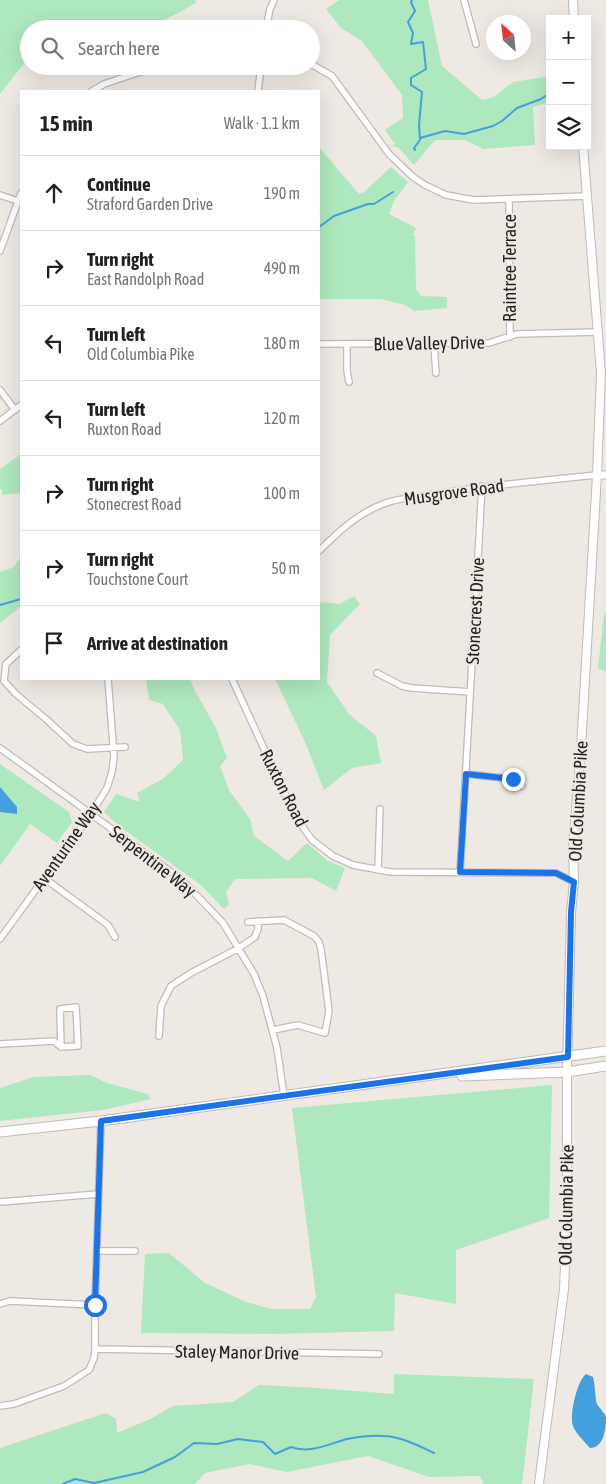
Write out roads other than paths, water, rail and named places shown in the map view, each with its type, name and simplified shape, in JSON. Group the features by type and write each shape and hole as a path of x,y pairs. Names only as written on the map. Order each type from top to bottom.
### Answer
{"main road":[{"path":"573,0 574,15"},
{"name":"Old Columbia Pike","path":"539,1484 564,1289 567,1217 566,1072 568,1057 571,912 574,882 573,847 581,748 601,373 583,150"},
{"path":"0,1132 101,1121 606,1051"},
{"path":"427,1076 488,1076 566,1072 606,1066"}],"street":[{"path":"268,20 274,0"},
{"path":"464,0 476,44"},
{"path":"320,69 332,76 389,154 413,178 446,194 474,200 587,196"},
{"path":"94,90 104,84 131,75"},
{"path":"258,90 260,75"},
{"path":"0,195 18,201"},
{"path":"0,251 20,196"},
{"name":"Raintree Terrace","path":"509,199 510,337"},
{"name":"Blue Valley Drive","path":"320,344 489,343 517,334 598,332"},
{"path":"347,344 349,382"},
{"path":"434,344 436,373"},
{"path":"0,390 15,410"},
{"path":"0,421 20,406"},
{"name":"Musgrove Road","path":"320,550 345,526 364,513 397,500 482,486 606,475"},
{"name":"Stonecrest Drive","path":"460,872 482,486"},
{"path":"20,651 6,664 4,681 16,694 73,744 87,749 113,746 125,747"},
{"path":"377,673 402,686 470,692"},
{"name":"Aventurine Way","path":"0,939 91,814 107,788 112,772 113,746 108,680"},
{"name":"Ruxton Road","path":"232,680 279,785 295,816 312,840 332,856 369,870 390,872 556,873 574,882"},
{"name":"Serpentine Way","path":"0,748 182,880 223,923 239,948 260,989 273,1030 284,1096"},
{"path":"466,774 513,779 522,786"},
{"path":"378,870 380,809"},
{"path":"44,878 108,925 115,937"},
{"path":"248,922 284,920 314,936 319,942 321,949 329,1011 325,1033 298,1025 273,1030"},
{"path":"159,1036 161,1006 172,986 191,973 239,948 255,937 258,921"},
{"path":"0,1044 54,1041 62,1046 78,1046 76,1007 60,1008 62,1046"},
{"path":"0,1406 14,1404 64,1386 89,1370 96,1349 96,1251 101,1121"},
{"path":"0,1202 98,1194"},
{"path":"96,1251 135,1251"},
{"path":"0,1304 10,1301 95,1305"},
{"name":"Staley Manor Drive","path":"96,1349 380,1354"}],"water":[{"path":"0,787 17,807 17,814 0,812"},
{"path":"586,1374 593,1377 597,1403 606,1417 605,1432 601,1441 595,1447 590,1448 576,1432 572,1421 577,1391"}],"waterway":[{"path":"412,0 415,11 408,22 413,33 411,44 423,42 426,69 411,78 411,85 422,92 419,125 420,140 414,148 415,150"},
{"path":"420,138 445,131 464,134 493,126 517,108 546,96"},
{"path":"320,226 334,216 368,204 374,204 393,192"},
{"path":"0,605 20,599"},
{"path":"63,1484 75,1479 94,1483 143,1472 175,1457 194,1443 217,1444 238,1439 263,1442 275,1454 291,1447 312,1449 351,1438 389,1436 434,1453"}]}
